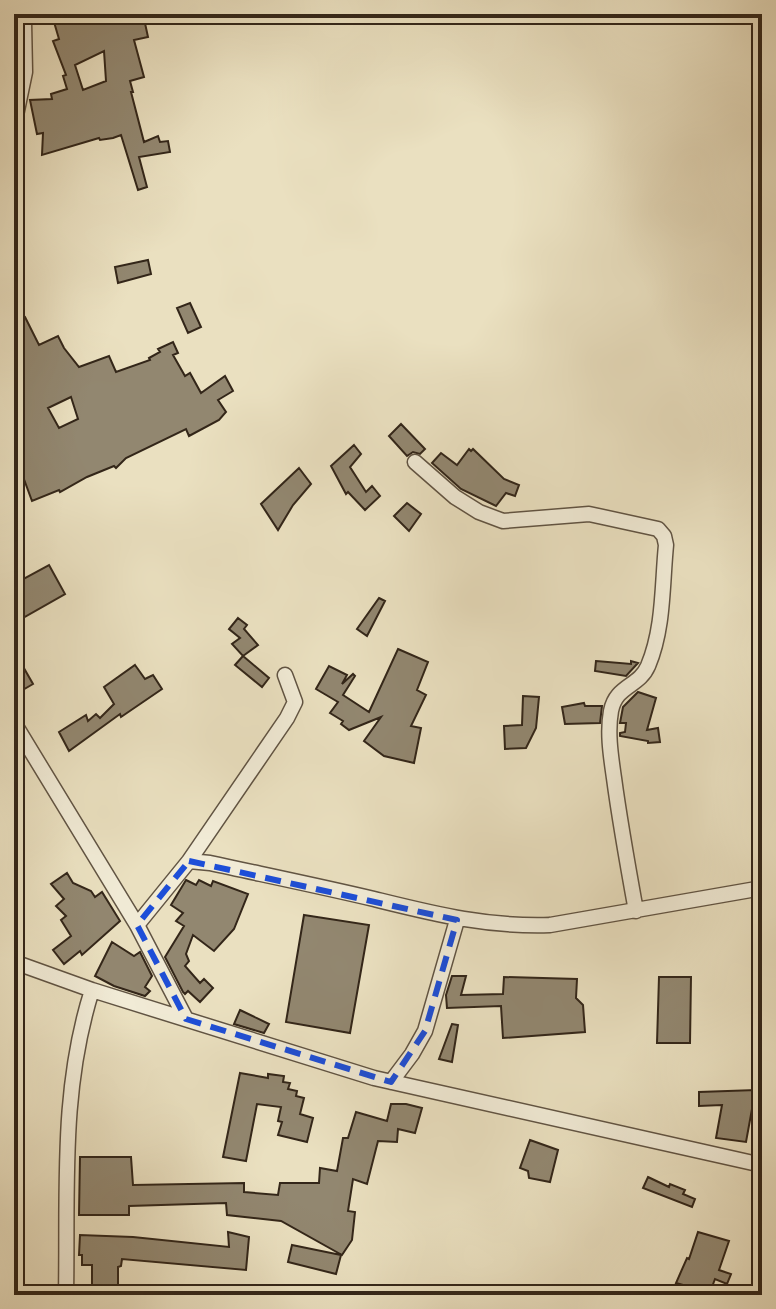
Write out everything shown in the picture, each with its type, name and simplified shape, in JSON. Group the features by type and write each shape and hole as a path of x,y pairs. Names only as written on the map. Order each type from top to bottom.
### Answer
{"street":[{"path":"14,125 25,72 24,22"},
{"path":"415,462 455,497 479,512 503,521 589,514 658,529 664,536 666,545 658,638 644,674 617,694 611,711 610,747 636,911"},
{"path":"137,925 189,861 295,702 285,675"},
{"path":"14,723 137,925 186,1019"},
{"path":"189,861 457,920 516,926 550,925 762,888"},
{"path":"391,1082 425,1031 457,920"},
{"path":"14,962 92,990 391,1082 762,1165"},
{"path":"66,1295 68,1102 82,1022 92,990"}],"highlighted area":[{"path":"189,861 457,920 425,1031 391,1082 186,1019 137,925"}],"building":[{"path":"71,14 143,14 148,37 134,40 144,77 130,81 131,92 144,142 158,136 160,142 168,141 170,152 139,157 147,187 138,190 121,135 99,138 42,155 43,133 37,134 30,100 52,99 51,94 67,89 63,76 66,75 53,41 59,39 54,22","holes":["104,51 106,81 83,90 75,65"]},
{"path":"148,260 151,274 118,283 115,267"},
{"path":"190,303 201,327 188,333 177,308"},
{"path":"25,317 39,345 58,336 79,367 109,356 116,372 150,360 160,352 158,349 173,342 178,353 173,355 185,376 190,373 201,393 225,376 233,391 218,400 226,412 219,420 189,436 186,429 126,458 116,468 114,466 60,492 32,501 22,474 14,478 14,376 22,373 14,359 14,323","holes":["71,397 78,419 59,428 48,408"]},
{"path":"401,424 425,449 420,454 413,452 407,456 389,436"},
{"path":"354,445 361,454 350,467 366,492 372,486 380,496 365,510 348,492 346,494 331,466"},
{"path":"469,449 473,449 504,479 519,485 515,496 506,493 496,506 461,489 432,463 441,453 457,465"},
{"path":"299,468 311,484 278,530 261,504"},
{"path":"407,503 421,514 409,531 394,516"},
{"path":"49,565 65,594 14,623 14,584"},
{"path":"379,598 385,601 367,636 357,629"},
{"path":"238,618 247,625 244,629 258,645 243,656 232,644 240,638 229,629"},
{"path":"398,649 428,662 417,690 426,695 411,726 421,728 414,763 384,756 364,741 381,717 349,730 341,724 343,721 330,713 338,702 316,689 329,666 347,675 342,684 353,674 355,676 343,695 369,712"},
{"path":"243,656 269,678 262,687 235,665"},
{"path":"596,661 638,663 626,676 595,671"},
{"path":"21,663 33,684 14,695 14,667"},
{"path":"135,665 145,679 153,675 162,689 121,717 120,714 69,751 59,732 86,715 88,721 96,714 100,718 114,704 104,687"},
{"path":"638,692 656,698 647,730 658,728 660,742 648,743 620,736 625,732 626,723 620,723 623,707"},
{"path":"523,696 539,697 536,728 526,748 505,749 504,726 522,725"},
{"path":"584,703 585,706 602,706 600,723 565,724 562,707"},
{"path":"67,873 73,883 91,891 95,897 102,892 120,921 82,955 80,951 64,964 53,950 71,936 61,920 66,916 56,906 64,899 51,884"},
{"path":"186,880 196,885 199,880 211,886 213,881 248,894 234,929 214,951 193,935 186,954 189,961 185,966 200,983 204,979 213,988 200,1002 188,991 183,992 165,957 184,926 176,921 183,913 171,905"},
{"path":"304,915 369,925 350,1033 286,1022"},
{"path":"112,942 134,956 140,952 152,976 145,987 150,991 145,996 95,976"},
{"path":"452,976 466,976 461,995 503,994 504,977 577,979 576,998 583,1005 585,1032 503,1038 501,1006 447,1008 446,995"},
{"path":"659,977 691,977 690,1043 657,1043"},
{"path":"240,1010 269,1024 264,1033 234,1024"},
{"path":"452,1024 458,1025 452,1062 439,1059"},
{"path":"240,1073 268,1078 268,1074 284,1076 283,1082 290,1083 288,1089 297,1091 296,1096 304,1098 300,1114 313,1118 307,1142 278,1135 282,1122 278,1121 281,1107 257,1104 246,1161 223,1157"},
{"path":"756,1090 757,1109 752,1109 746,1142 716,1138 722,1105 699,1106 699,1092"},
{"path":"391,1104 422,1108 415,1133 398,1129 397,1142 378,1141 367,1184 353,1179 348,1211 355,1212 352,1240 342,1255 281,1221 227,1215 226,1203 129,1206 129,1215 79,1215 80,1157 131,1157 133,1185 244,1183 244,1192 278,1195 280,1183 319,1183 320,1168 337,1171 343,1138 348,1138 356,1112 387,1121"},
{"path":"530,1140 558,1150 550,1182 529,1178 528,1171 520,1168"},
{"path":"648,1177 669,1187 670,1184 685,1190 683,1194 695,1199 692,1207 643,1188"},
{"path":"228,1232 249,1237 246,1270 122,1259 118,1267 118,1290 92,1291 92,1265 82,1265 82,1255 79,1255 80,1235 229,1247"},
{"path":"698,1232 729,1241 719,1270 731,1274 727,1284 715,1279 709,1295 680,1295 683,1285 676,1283 689,1259"},
{"path":"292,1245 341,1255 336,1274 288,1262"}]}
